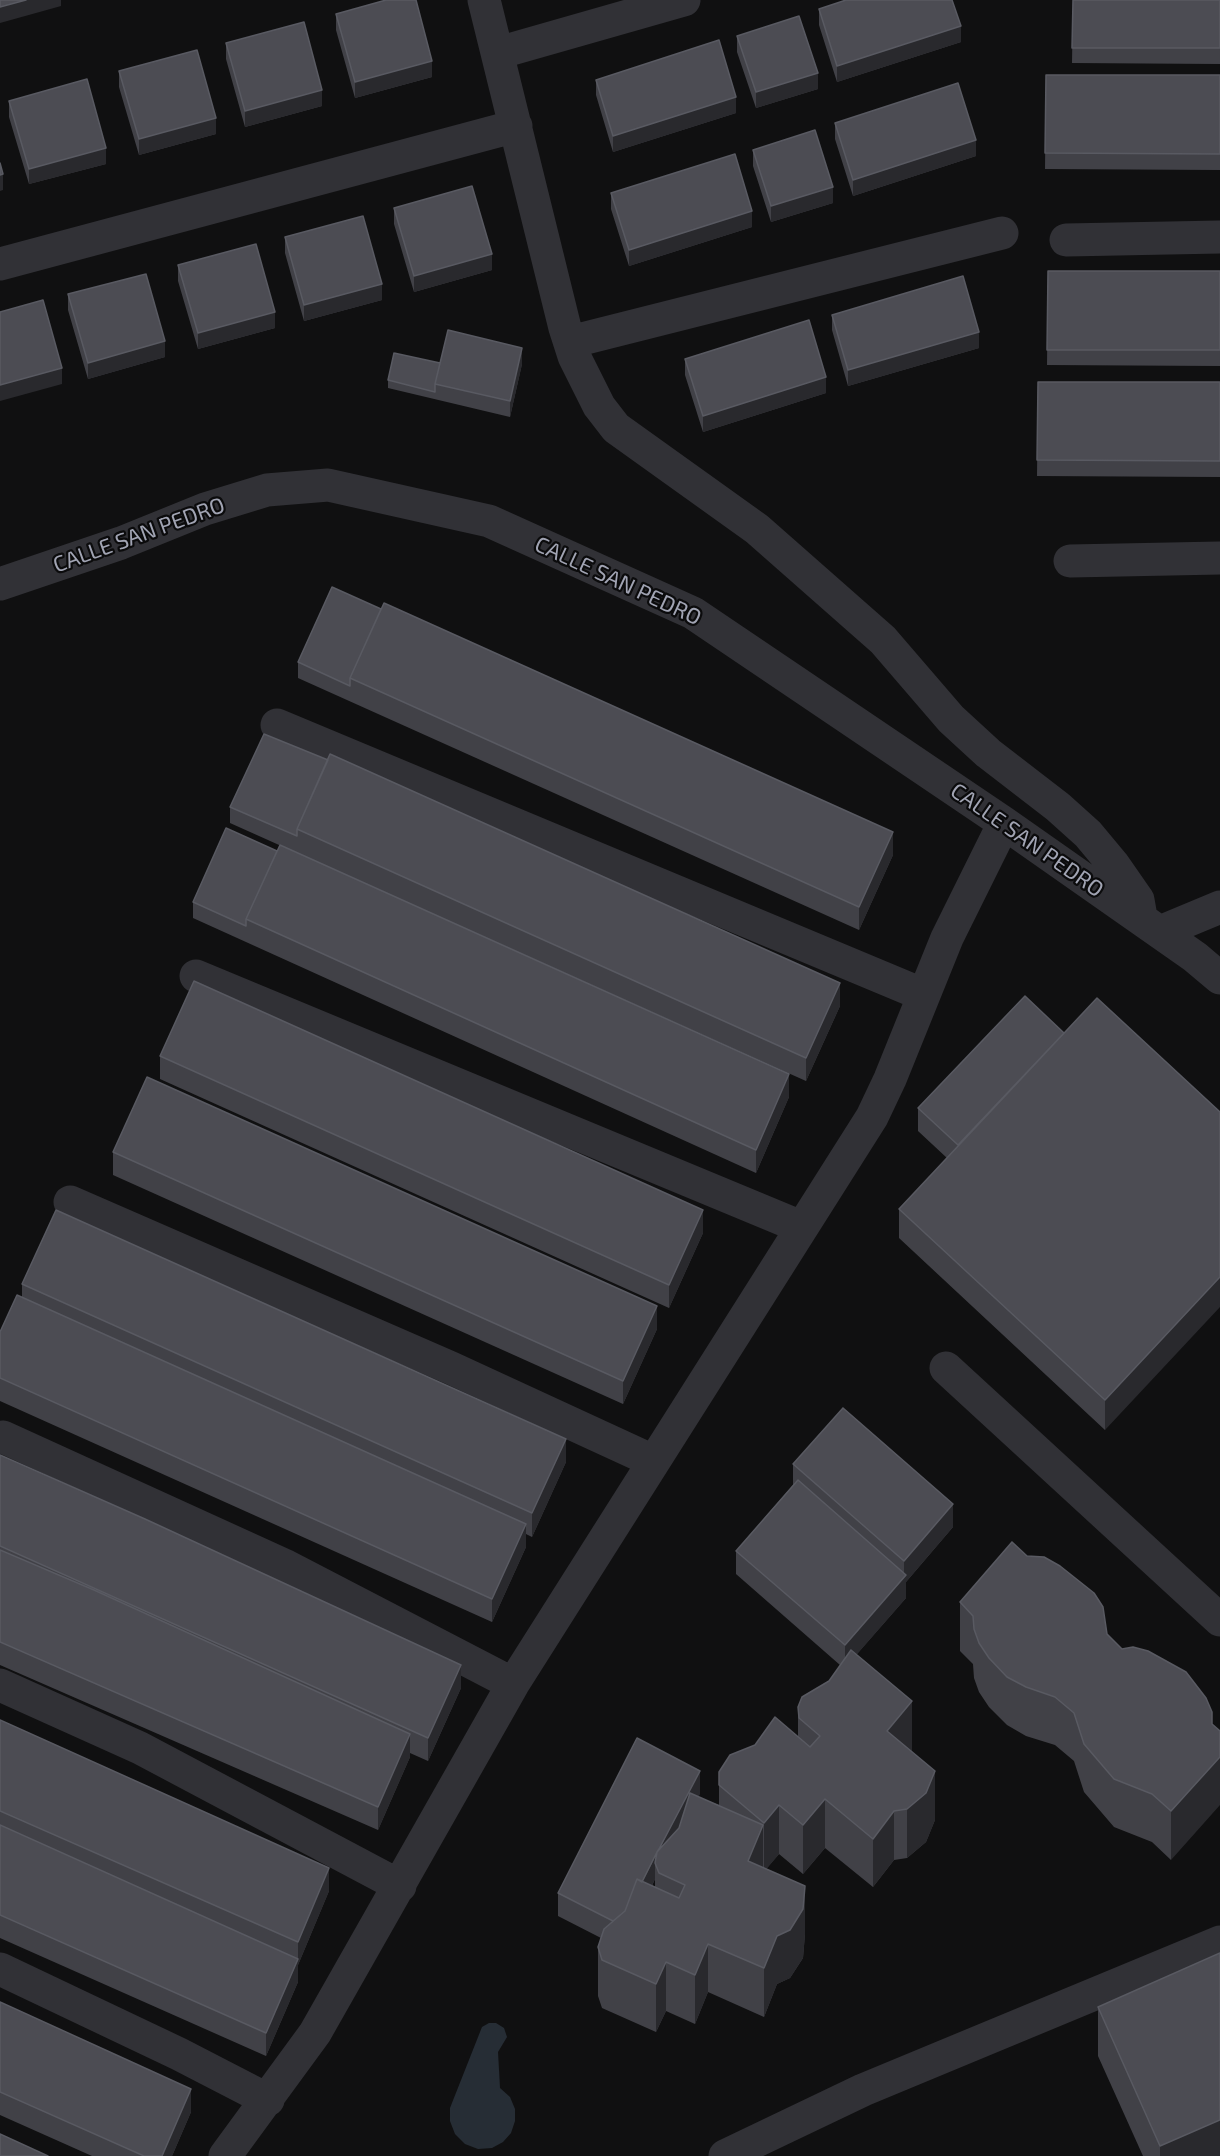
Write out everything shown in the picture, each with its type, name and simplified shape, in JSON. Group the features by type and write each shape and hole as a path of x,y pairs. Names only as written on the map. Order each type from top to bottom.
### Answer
{"street":[{"path":"484,0 570,342 585,382 616,428 757,530 883,640 951,719 988,753 1088,834 1113,864 1138,900 1151,926 1220,907"},
{"path":"498,53 684,0"},
{"path":"0,264 516,126"},
{"path":"570,342 1002,233"},
{"path":"1066,240 1220,237"},
{"name":"CALLE SAN PEDRO","path":"0,584 121,543 205,509 267,490 328,486 489,521 693,613 1151,926 1208,952 1220,978"},
{"path":"1070,561 1220,558"},
{"path":"277,725 924,995"},
{"path":"225,2156 315,2033 513,1684 652,1461 872,1117 947,938 1004,824"},
{"path":"196,976 801,1227"},
{"path":"70,1202 451,1368 652,1461"},
{"path":"946,1368 1220,1620"},
{"path":"3,1437 284,1565 513,1684"},
{"path":"0,1685 140,1748 400,1886"},
{"path":"725,2156 863,2090 1220,1942"},
{"path":"0,1969 179,2054 268,2100"}],"shaded area":[{"path":"489,2023 496,2023 504,2028 507,2037 498,2052 500,2088 510,2097 515,2109 515,2121 511,2133 503,2142 492,2148 478,2149 465,2144 455,2134 450,2121 450,2108 482,2027"}],"building":[{"path":"0,0 26,0 0,7"},
{"path":"386,0 416,0 432,61 355,82 336,14"},
{"path":"846,0 952,0 961,26 837,66 819,9"},
{"path":"1073,0 1220,0 1220,48 1072,48"},
{"path":"799,16 818,73 756,92 737,36"},
{"path":"304,22 322,90 245,111 226,43"},
{"path":"719,40 736,97 613,136 596,80"},
{"path":"197,50 216,118 139,139 119,71"},
{"path":"1046,75 1220,75 1220,154 1045,153"},
{"path":"87,79 106,148 29,169 9,101"},
{"path":"958,83 976,140 853,180 835,123"},
{"path":"815,130 833,187 771,206 753,150"},
{"path":"735,154 752,211 629,250 611,193"},
{"path":"472,186 492,254 414,276 394,208"},
{"path":"363,216 382,284 304,305 285,237"},
{"path":"256,244 275,312 198,333 178,265"},
{"path":"1048,271 1220,271 1220,350 1047,350"},
{"path":"146,274 165,341 88,363 68,294"},
{"path":"963,276 979,332 848,370 832,315"},
{"path":"43,300 62,368 0,385 0,312"},
{"path":"809,320 826,377 703,416 685,359"},
{"path":"448,330 522,348 510,401 435,384"},
{"path":"394,353 440,363 435,392 388,380"},
{"path":"1038,382 1220,382 1220,461 1037,460"},
{"path":"332,587 381,609 350,678 350,686 298,662"},
{"path":"384,603 893,832 859,907 350,678"},
{"path":"264,734 328,760 297,829 297,836 230,807"},
{"path":"330,754 840,983 806,1058 297,829"},
{"path":"226,828 277,851 246,919 246,926 193,902"},
{"path":"280,845 789,1074 756,1150 246,919"},
{"path":"194,981 703,1210 669,1285 160,1056"},
{"path":"1025,996 1064,1033 958,1145 918,1108"},
{"path":"1097,998 1220,1112 1220,1277 1105,1400 899,1209"},
{"path":"147,1077 657,1306 623,1381 113,1152"},
{"path":"56,1210 566,1439 532,1513 22,1284"},
{"path":"17,1295 526,1524 492,1599 0,1378 0,1332"},
{"path":"843,1408 953,1504 904,1561 793,1464"},
{"path":"0,1455 145,1519 461,1665 428,1738 0,1546"},
{"path":"798,1480 906,1575 845,1645 736,1551"},
{"path":"1012,1542 1027,1556 1044,1557 1060,1566 1094,1593 1103,1607 1107,1634 1122,1649 1133,1647 1148,1651 1186,1672 1206,1698 1212,1712 1212,1724 1220,1731 1220,1757 1171,1811 1152,1794 1114,1779 1084,1744 1074,1713 1055,1697 1026,1687 1007,1677 989,1658 979,1643 974,1629 973,1616 960,1602"},
{"path":"0,1550 94,1590 410,1734 378,1807 0,1642"},
{"path":"851,1650 912,1701 887,1731 935,1771 926,1793 907,1809 894,1811 873,1839 825,1799 803,1825 779,1805 764,1823 719,1785 719,1772 730,1755 755,1745 775,1717 810,1747 820,1736 799,1718 798,1707 802,1697 829,1681"},
{"path":"0,1720 329,1868 298,1942 0,1811"},
{"path":"637,1738 700,1771 642,1882 637,1879 625,1911 613,1921 558,1893"},
{"path":"690,1793 763,1825 748,1861 805,1886 803,1909 790,1930 777,1936 764,1968 708,1944 695,1975 666,1962 656,1984 602,1960 598,1947 604,1929 625,1911 637,1879 679,1898 685,1885 659,1873 655,1863 657,1852 679,1828"},
{"path":"0,1825 298,1959 266,2033 0,1915"},
{"path":"1220,1953 1220,2120 1160,2146 1098,2007"},
{"path":"0,2002 191,2089 162,2156 144,2156 0,2092"},
{"path":"0,2134 48,2156 0,2156"}]}
